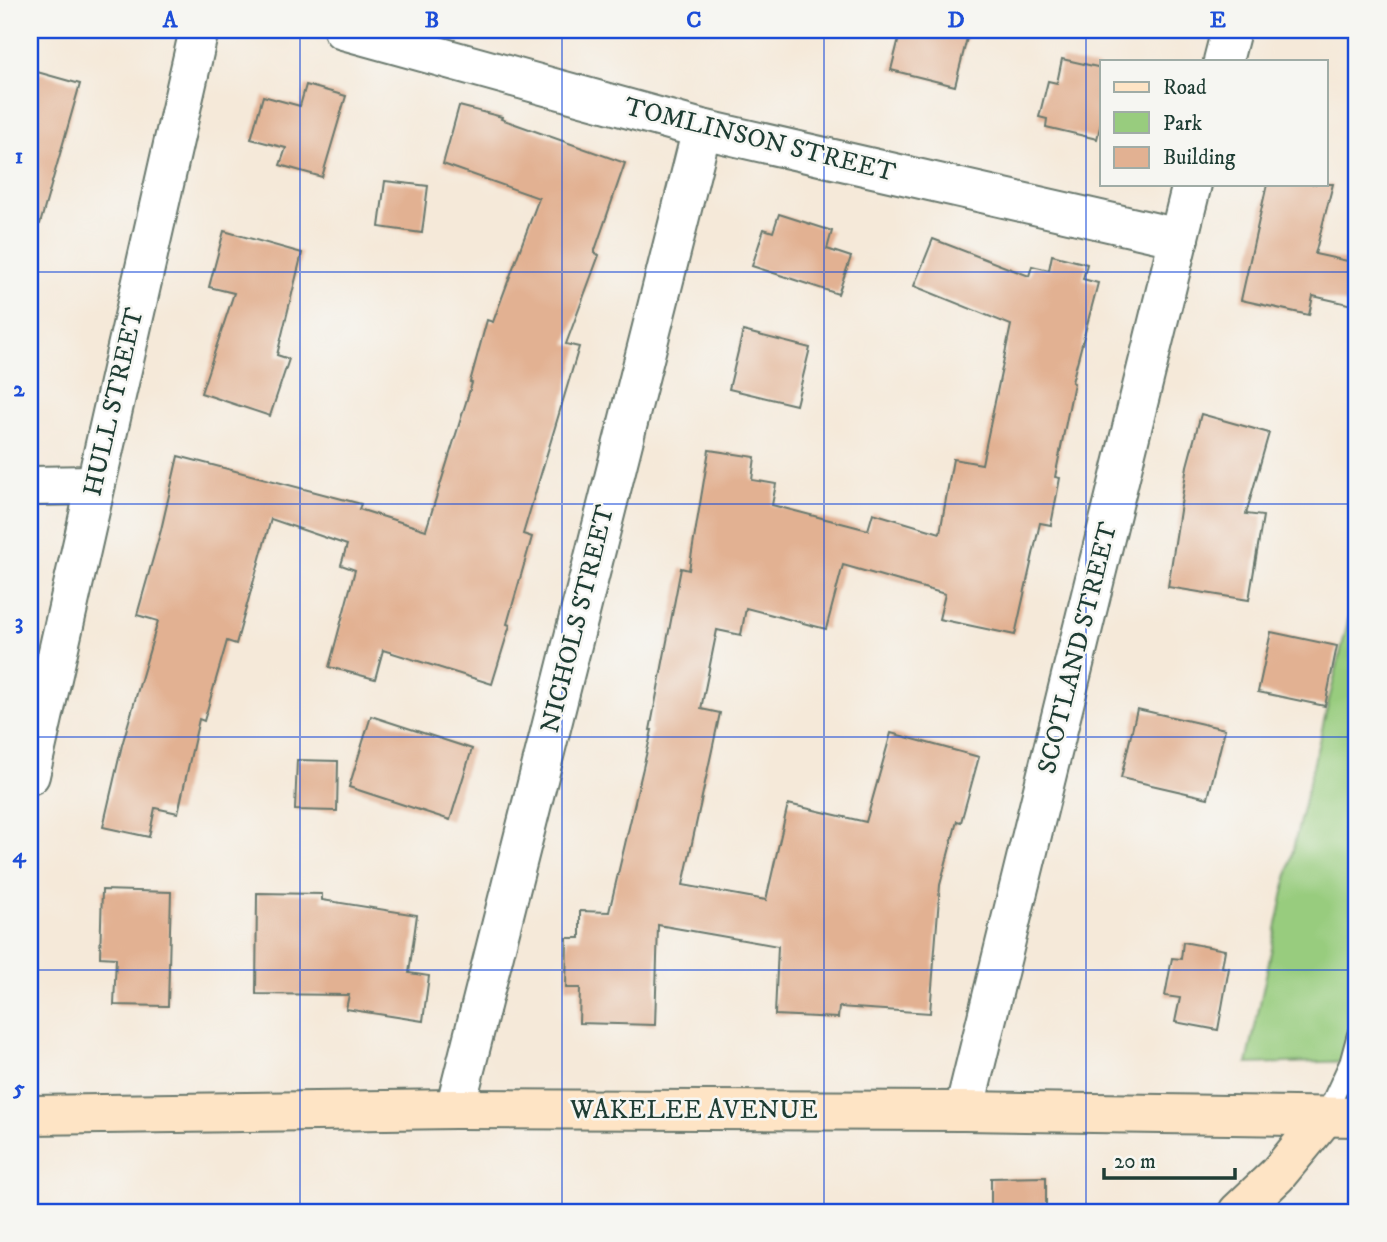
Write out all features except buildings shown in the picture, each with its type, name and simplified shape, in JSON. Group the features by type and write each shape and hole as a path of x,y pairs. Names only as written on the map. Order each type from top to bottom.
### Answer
{"main road":[{"name":"WAKELEE AVENUE","path":"30,1115 455,1109 964,1111 1340,1118"},
{"path":"1238,1212 1340,1118"}],"street":[{"name":"HULL STREET","path":"30,775 199,30"},
{"name":"TOMLINSON STREET","path":"343,30 702,129 1179,238"},
{"path":"1223,60 1231,30"},
{"name":"NICHOLS STREET","path":"455,1109 702,129"},
{"name":"SCOTLAND STREET","path":"964,1111 1192,186"},
{"path":"30,486 95,485"}],"lane":[{"path":"1340,1118 1357,1037"}],"green space":[{"path":"1357,584 1357,1061 1247,1064 1294,845"}]}
